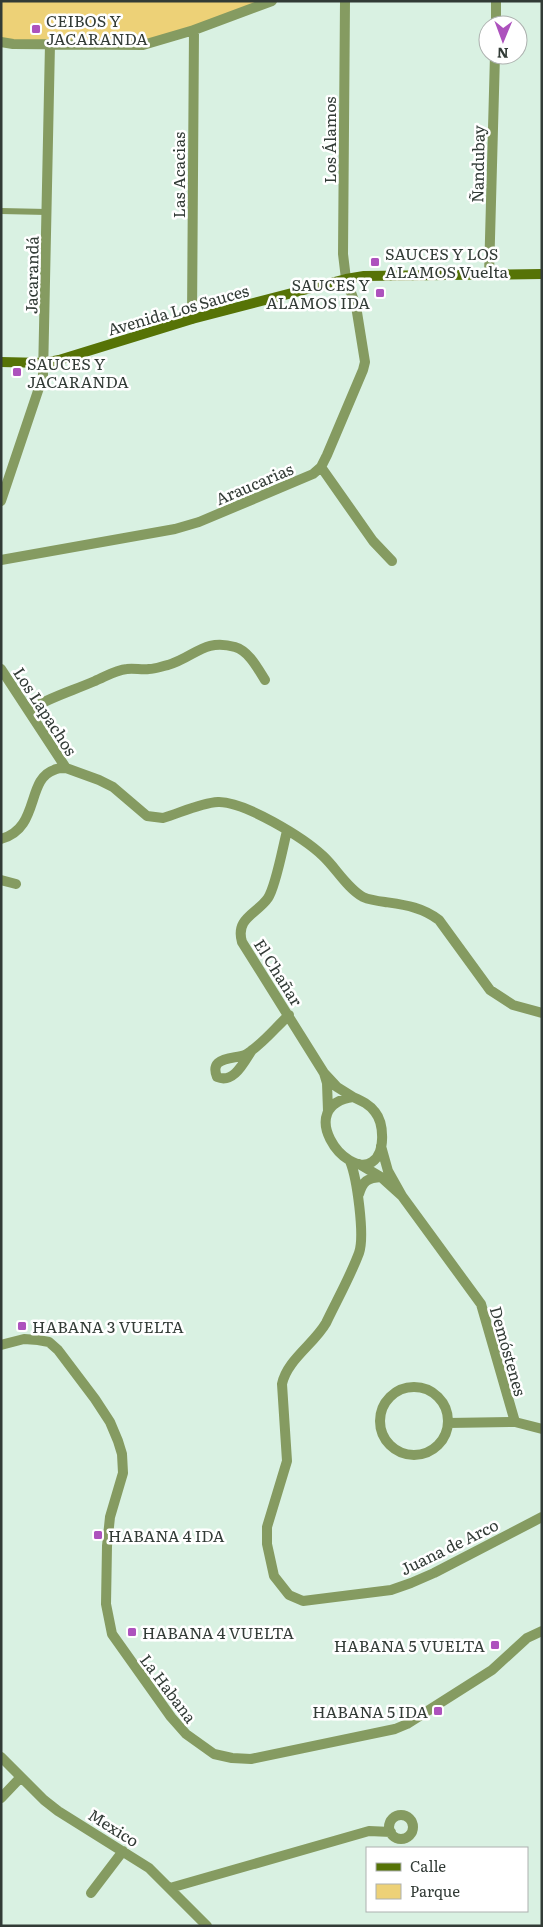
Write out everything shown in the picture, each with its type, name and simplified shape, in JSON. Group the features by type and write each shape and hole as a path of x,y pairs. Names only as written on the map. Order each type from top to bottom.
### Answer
{"main road":[{"name":"Avenida Los Sauces","path":"1,362 44,363 192,319 364,276 542,274"}],"street":[{"path":"1,42 13,44 143,45 194,30 272,1"},
{"name":"Los Álamos","path":"345,1 343,254 346,279"},
{"path":"496,1 496,15"},
{"name":"Las Acacias","path":"192,319 194,30"},
{"name":"Jacarandá","path":"1,501 41,386 44,363 50,44"},
{"name":"Ñandubay","path":"489,275 495,65"},
{"path":"346,279 356,306 364,362 363,370 321,467 373,541 392,561"},
{"name":"Araucarias","path":"1,560 175,529 199,522 305,478 321,467"},
{"path":"29,710 44,701 116,671 127,668 158,668 186,657 205,646 215,644 238,647 247,655 265,680"},
{"name":"Los Lapachos","path":"1,669 66,768 86,774 113,787 147,816 154,818 163,818 219,802 250,811 287,830 322,855 361,896 370,900 421,909 430,913 438,920 490,990 513,1005 542,1013"},
{"path":"1,839 16,833 24,825 41,781 46,774 54,770 66,768"},
{"name":"El Chañar","path":"287,830 270,896 245,920 240,935 242,942 324,1074 327,1083 328,1111"},
{"path":"1,880 16,884"},
{"path":"252,1050 289,1015"},
{"name":"El Chañar","path":"324,1074 337,1087 353,1097"},
{"path":"328,1111 338,1101 353,1097"},
{"name":"Demóstenes","path":"353,1097 364,1101 377,1114 381,1127 381,1145 388,1171 402,1196 481,1304 515,1422"},
{"name":"Demóstenes","path":"328,1111 325,1122 337,1150 380,1178 402,1196"},
{"path":"354,1162 369,1163 374,1160 379,1155 381,1145"},
{"name":"Juana de Arco","path":"354,1162 358,1197 359,1252 326,1323 286,1372 282,1384 287,1461 266,1533 274,1576 290,1595 303,1601 391,1590 434,1573 542,1517"},
{"path":"358,1197 362,1184 368,1179 380,1178"},
{"name":"La Habana","path":"1,1345 24,1339 49,1342 58,1350 110,1422 122,1454 123,1473 108,1532 106,1604 110,1629 171,1717 186,1734 214,1754 232,1758 251,1759 401,1726 492,1670 527,1638 542,1631"},
{"path":"414,1387 425,1389 442,1402 447,1412 448,1423 446,1434 440,1444 430,1452 408,1455 396,1451 388,1444 382,1434 379,1422 381,1412 389,1398 403,1389 414,1387"},
{"path":"448,1423 515,1422 542,1429"},
{"name":"Mexico","path":"1,1758 20,1778 58,1810 149,1868 208,1926"},
{"path":"1,1798 20,1778"},
{"path":"170,1888 369,1831 391,1832"},
{"path":"91,1893 123,1851"}],"lane":[{"path":"1,211 47,212"}],"green space":[{"path":"1,1 272,1 152,43 1,42"}],"place":[{"name":"CEIBOS Y JACARANDA","path":"36,29"},
{"name":"SAUCES Y LOS ALAMOS Vuelta","path":"375,262"},
{"name":"SAUCES Y ALAMOS IDA","path":"380,293"},
{"name":"SAUCES Y JACARANDA","path":"17,372"},
{"name":"HABANA 3 VUELTA","path":"22,1326"},
{"name":"HABANA 4 IDA","path":"98,1535"},
{"name":"HABANA 4 VUELTA","path":"132,1632"},
{"name":"HABANA 5 VUELTA","path":"495,1645"},
{"name":"HABANA 5 IDA","path":"438,1711"}]}
